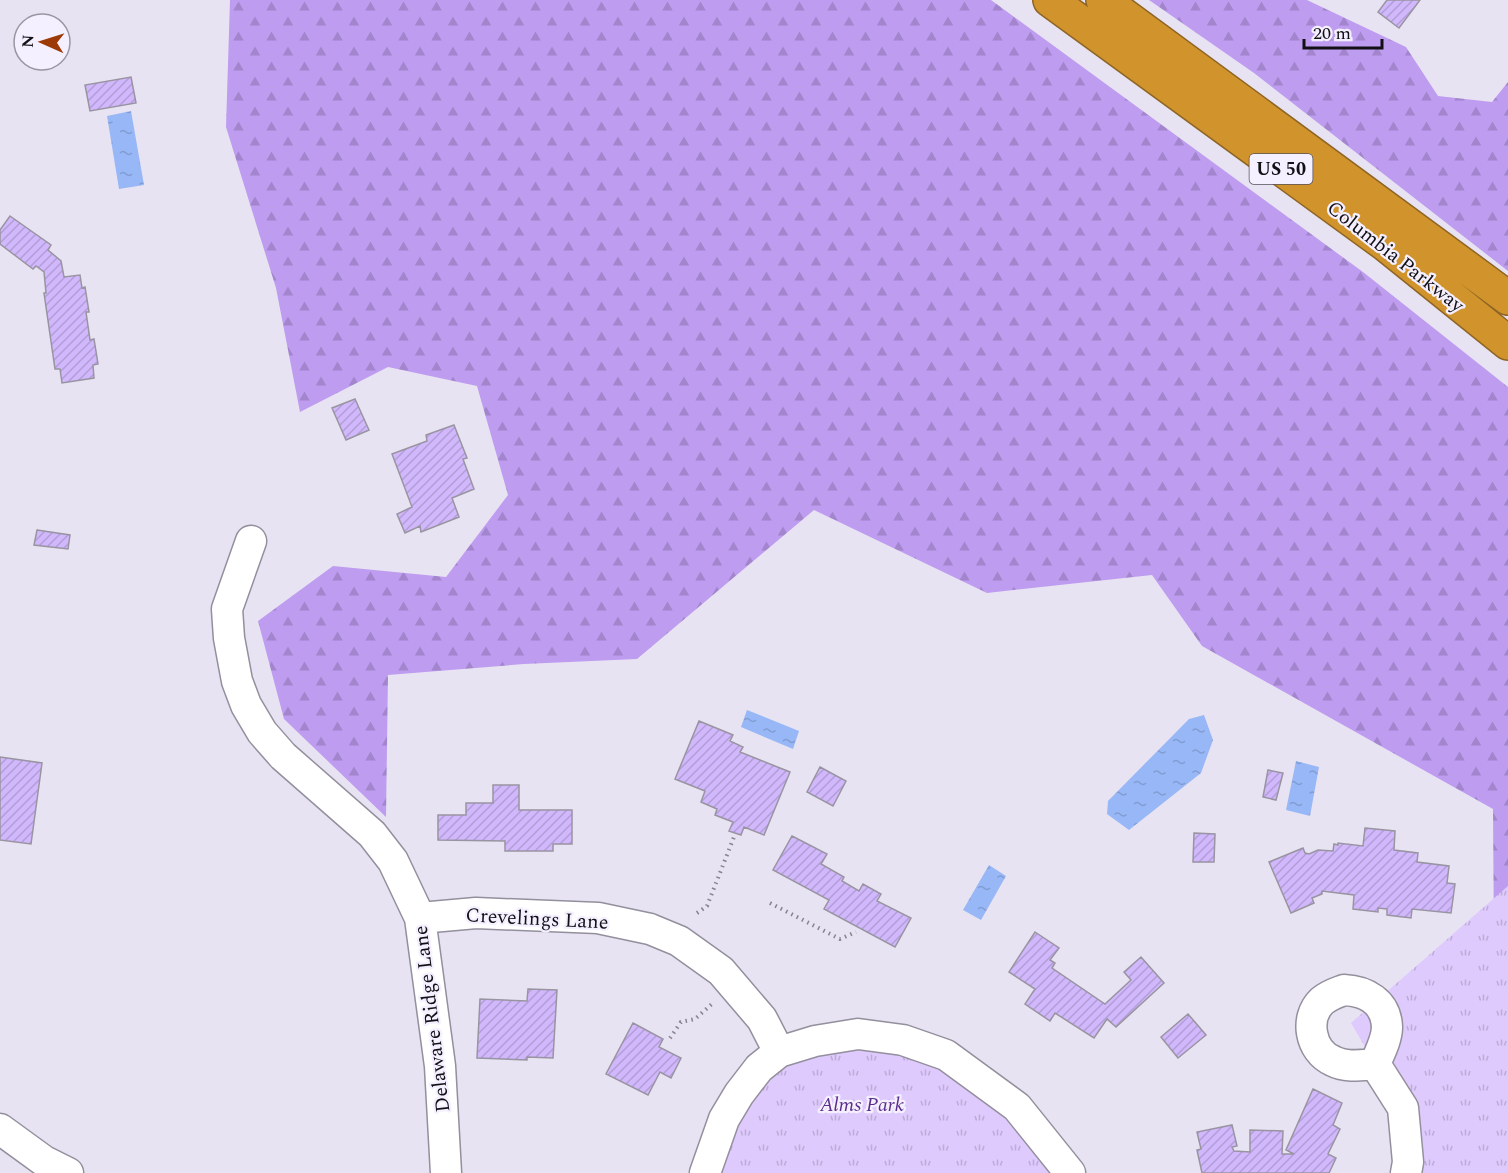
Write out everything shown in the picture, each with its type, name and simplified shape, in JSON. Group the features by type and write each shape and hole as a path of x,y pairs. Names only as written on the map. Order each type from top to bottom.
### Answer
{"highway":[{"name":"Columbia Parkway","path":"1050,0 1385,244 1508,343"},
{"name":"Columbia Parkway","path":"1103,0 1508,298"}],"street":[{"name":"Delaware Ridge Lane","path":"251,541 227,609 229,638 237,681 246,705 262,732 283,756 372,834 393,861 420,918 440,1066 446,1173"},
{"name":"Crevelings Lane","path":"420,918 476,913 598,918 650,929 679,941 721,971 762,1019 779,1052"},
{"path":"705,1173 724,1119 759,1068 779,1052 815,1041 858,1034 903,1040 946,1055 1017,1107 1070,1173"},
{"path":"1376,1064 1403,1108 1408,1162 1406,1173"},
{"path":"0,1129 44,1161 68,1173"}],"path":[{"path":"697,913 707,906 734,837"},
{"path":"770,903 840,939 856,932"},
{"path":"670,1038 681,1022 695,1019 734,985"}],"green space":[{"path":"230,0 991,0 1363,272 1508,387 1508,1173 1494,945 1493,809 1202,646 1152,575 987,593 814,510 637,659 524,664 388,675 386,817 284,719 258,621 333,566 446,577 508,495 477,386 388,367 300,412 276,288 226,127"},
{"path":"1149,0 1307,0 1406,47 1438,96 1492,102 1508,82 1508,271 1254,73"},
{"path":"1508,886 1508,1173 1406,1173 1375,1064 1351,1023"},
{"name":"Alms Park","path":"815,1041 946,1055 1070,1173 705,1173 739,1095"}],"water":[{"path":"131,111 144,185 119,189 107,116"},
{"path":"747,710 799,731 793,749 741,727"},
{"path":"1204,715 1213,740 1201,773 1129,830 1107,814 1108,801 1189,719"},
{"path":"1296,761 1319,767 1310,816 1286,810"},
{"path":"989,865 1006,876 981,920 963,910"}],"building":[{"path":"1387,0 1420,0 1399,28 1378,12"},
{"path":"131,77 136,103 90,111 85,85"},
{"path":"10,216 51,245 48,250 61,261 64,277 80,275 82,288 85,287 89,312 86,312 90,340 94,339 98,364 93,365 94,378 62,383 60,369 55,369 44,293 46,293 44,272 36,266 33,269 0,244 0,230"},
{"path":"355,399 369,430 346,440 332,408"},
{"path":"454,425 467,458 463,459 474,489 452,498 459,517 421,532 420,526 405,533 397,514 412,507 392,454 427,441 426,435"},
{"path":"37,530 70,535 68,549 34,545"},
{"path":"699,721 733,735 730,741 743,747 740,752 790,772 764,835 744,827 741,835 729,831 733,822 715,815 717,809 701,802 705,791 675,779"},
{"path":"0,757 42,763 31,844 0,840"},
{"path":"820,767 846,781 833,806 807,792"},
{"path":"1268,770 1283,773 1276,800 1263,797"},
{"path":"493,785 519,785 519,810 572,810 572,844 553,844 553,851 505,851 505,841 438,840 438,815 466,815 466,803 493,803"},
{"path":"1365,828 1395,831 1394,850 1418,853 1417,862 1449,866 1447,883 1455,884 1451,913 1412,909 1411,918 1387,915 1387,909 1378,908 1378,912 1353,909 1354,895 1322,891 1322,894 1312,898 1314,903 1291,913 1269,862 1303,848 1305,853 1309,854 1318,850 1333,851 1334,844 1338,845 1338,843 1363,846"},
{"path":"1194,833 1215,834 1214,862 1193,862"},
{"path":"792,836 827,854 821,864 844,877 842,881 859,891 863,884 881,894 877,901 911,918 895,947 824,909 829,900 773,870"},
{"path":"1035,932 1059,948 1050,960 1055,963 1052,968 1105,1004 1131,980 1124,972 1141,957 1164,983 1116,1027 1107,1019 1094,1038 1055,1013 1050,1021 1025,1004 1035,989 1009,972"},
{"path":"528,989 557,990 553,1058 527,1057 527,1060 477,1058 480,999 527,1001"},
{"path":"1188,1014 1206,1035 1178,1058 1161,1037"},
{"path":"633,1023 663,1039 659,1047 681,1058 671,1078 660,1072 648,1095 606,1074"},
{"path":"1313,1089 1342,1103 1333,1125 1340,1129 1328,1154 1336,1158 1329,1173 1202,1173 1197,1150 1201,1149 1197,1132 1232,1125 1237,1146 1232,1147 1234,1151 1250,1152 1250,1130 1283,1131 1282,1154 1294,1154 1286,1150"}]}
